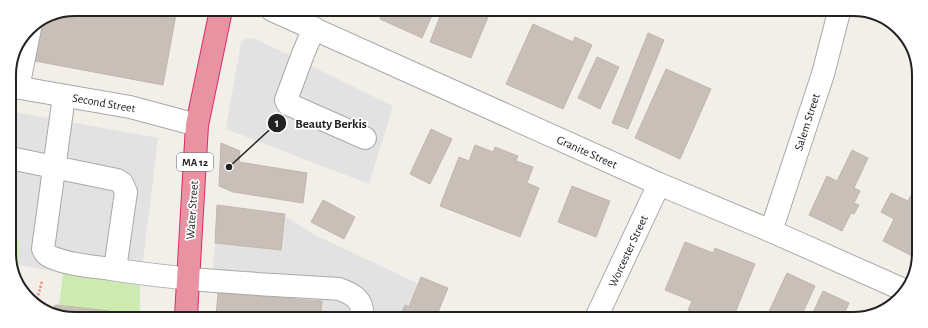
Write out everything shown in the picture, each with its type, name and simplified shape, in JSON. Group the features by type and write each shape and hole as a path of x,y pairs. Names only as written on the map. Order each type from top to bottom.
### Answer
{"highway":[{"name":"Water Street","path":"186,312 197,125 221,16"}],"street":[{"name":"Granite Street","path":"286,16 659,184 771,231 900,288"},
{"name":"Salem Street","path":"771,231 823,74 838,16"},
{"path":"314,28 286,100 288,104 365,138"},
{"path":"16,80 26,42"},
{"name":"Second Street","path":"16,87 130,107 197,125"},
{"path":"64,96 43,249 49,257 60,261 188,279 339,289 352,294 360,303 363,312"},
{"path":"16,159 117,180 122,183 126,192 115,269"},
{"name":"Worcester Street","path":"599,312 659,184"}],"green space":[{"path":"16,237 19,241 18,269"},
{"path":"63,273 140,286 140,312 98,312 59,305"}],"shaded area":[{"path":"248,38 256,39 393,106 369,184 226,129 241,42"},
{"path":"16,112 158,138 140,286 19,265 19,241 16,237"},
{"path":"286,217 315,235 419,284 409,307 405,305 402,312 329,312 321,311 316,297 212,280 215,243 281,250"}],"building":[{"path":"153,16 175,20 163,85 35,61 41,27 64,17"},
{"path":"153,16 176,16 175,20"},
{"path":"381,16 432,16 422,38 380,19"},
{"path":"440,16 488,17 471,58 430,42"},
{"path":"533,24 573,42 575,37 592,45 563,109 506,84"},
{"path":"648,33 664,40 628,129 612,123"},
{"path":"597,57 619,67 600,109 578,98"},
{"path":"666,69 711,89 680,159 635,138"},
{"path":"431,129 452,139 430,184 410,174"},
{"path":"221,143 240,151 239,162 307,173 303,203 233,192 219,186"},
{"path":"475,145 493,152 495,147 518,156 516,161 533,167 527,183 539,188 520,237 440,206 459,157 469,161"},
{"path":"852,150 868,158 854,188 860,191 854,203 859,205 854,214 851,213 842,231 809,215 827,176 837,181"},
{"path":"572,186 610,201 596,237 558,222"},
{"path":"891,193 908,201 912,194 912,256 883,241 894,219 881,212"},
{"path":"323,200 355,217 344,239 311,222"},
{"path":"217,205 285,214 281,250 215,243"},
{"path":"685,242 713,253 715,248 755,264 735,312 693,312 688,310 692,301 665,290"},
{"path":"787,273 815,286 803,312 769,312"},
{"path":"421,277 448,288 438,312 402,312 405,305 409,307"},
{"path":"823,291 849,303 845,312 813,312"},
{"path":"218,293 322,301 321,311 329,312 216,312"},
{"path":"55,305 110,312 75,312 54,308"}],"place":[{"name":"Beauty Berkis","path":"229,167"}]}
